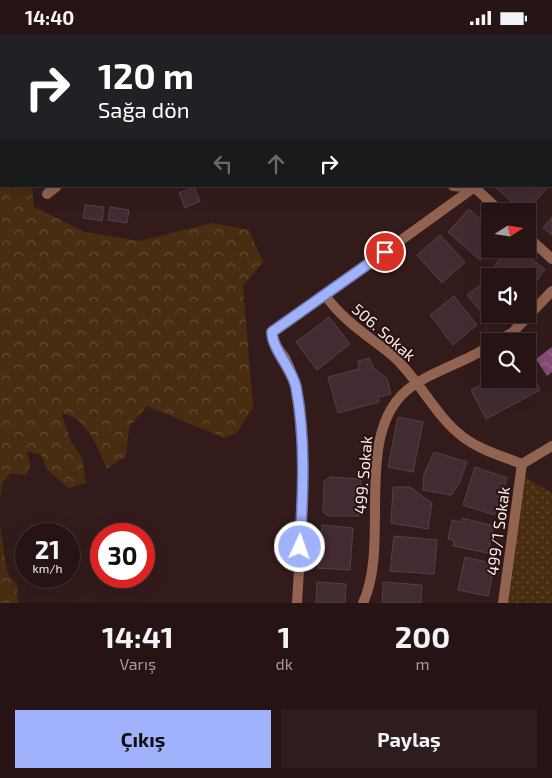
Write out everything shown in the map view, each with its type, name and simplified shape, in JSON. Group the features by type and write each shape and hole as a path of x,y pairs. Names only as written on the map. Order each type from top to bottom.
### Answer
{"street":[{"path":"46,194 56,187"},
{"path":"297,603 304,472 298,398 295,382 285,359 272,340 272,332 475,187 492,203"},
{"path":"536,244 552,259"},
{"path":"511,333 552,291"},
{"name":"506. Sokak","path":"325,295 332,305 358,331 393,357 462,437 478,447 522,463"},
{"name":"499. Sokak","path":"363,603 373,556 380,434 386,416 405,392 417,383 470,359 481,352"},
{"path":"522,463 552,446"},
{"name":"499/1 Sokak","path":"504,603 522,463"}],"green space":[{"path":"0,187 32,187 34,207 85,232 140,241 212,223 249,230 263,262 243,286 253,407 237,433 224,438 147,406 129,427 126,456 107,469 90,434 78,420 61,413 71,442 82,458 86,483 69,488 47,470 41,455 27,451 30,466 26,475 11,473 2,483 0,500"},
{"path":"520,475 552,493 552,603 503,603"},
{"path":"0,526 7,572 15,582 15,588 17,588 18,603 0,603"}],"water":[{"path":"552,347 552,372 547,376 536,359"}],"building":[{"path":"194,187 200,201 185,208 179,193"},
{"path":"496,187 547,188 534,203 514,203"},
{"path":"85,205 104,207 102,221 83,218"},
{"path":"110,207 129,210 127,223 108,220"},
{"path":"469,209 481,220 482,258 480,260 448,232"},
{"path":"552,217 552,235 543,228"},
{"path":"440,235 465,262 442,283 417,255"},
{"path":"500,258 530,258 545,269 536,282 536,268 494,267"},
{"path":"481,284 481,312 467,295"},
{"path":"454,296 477,325 453,345 430,315"},
{"path":"329,317 350,344 317,370 296,342"},
{"path":"369,358 373,367 387,379 391,394 378,397 379,402 338,413 328,377 359,369 358,361"},
{"path":"536,382 540,390 486,419 471,390 481,384 481,388 536,388"},
{"path":"398,417 423,422 413,472 388,467"},
{"path":"434,452 467,462 459,484 451,495 423,490 424,474"},
{"path":"475,467 507,478 494,515 463,505"},
{"path":"330,477 361,479 359,516 328,516 323,512 324,481"},
{"path":"393,487 410,487 432,503 428,529 391,523"},
{"path":"462,518 494,526 488,553 453,546 454,540 448,539 452,520 461,522"},
{"path":"322,525 353,528 350,570 318,568"},
{"path":"394,536 437,540 434,574 390,571"},
{"path":"465,557 495,564 488,596 458,590"},
{"path":"317,582 346,584 345,603 316,603"},
{"path":"383,582 422,585 421,603 382,603"}],"route":[{"path":"300,547 304,472 298,398 295,382 285,359 272,340 272,332 385,252"}]}
